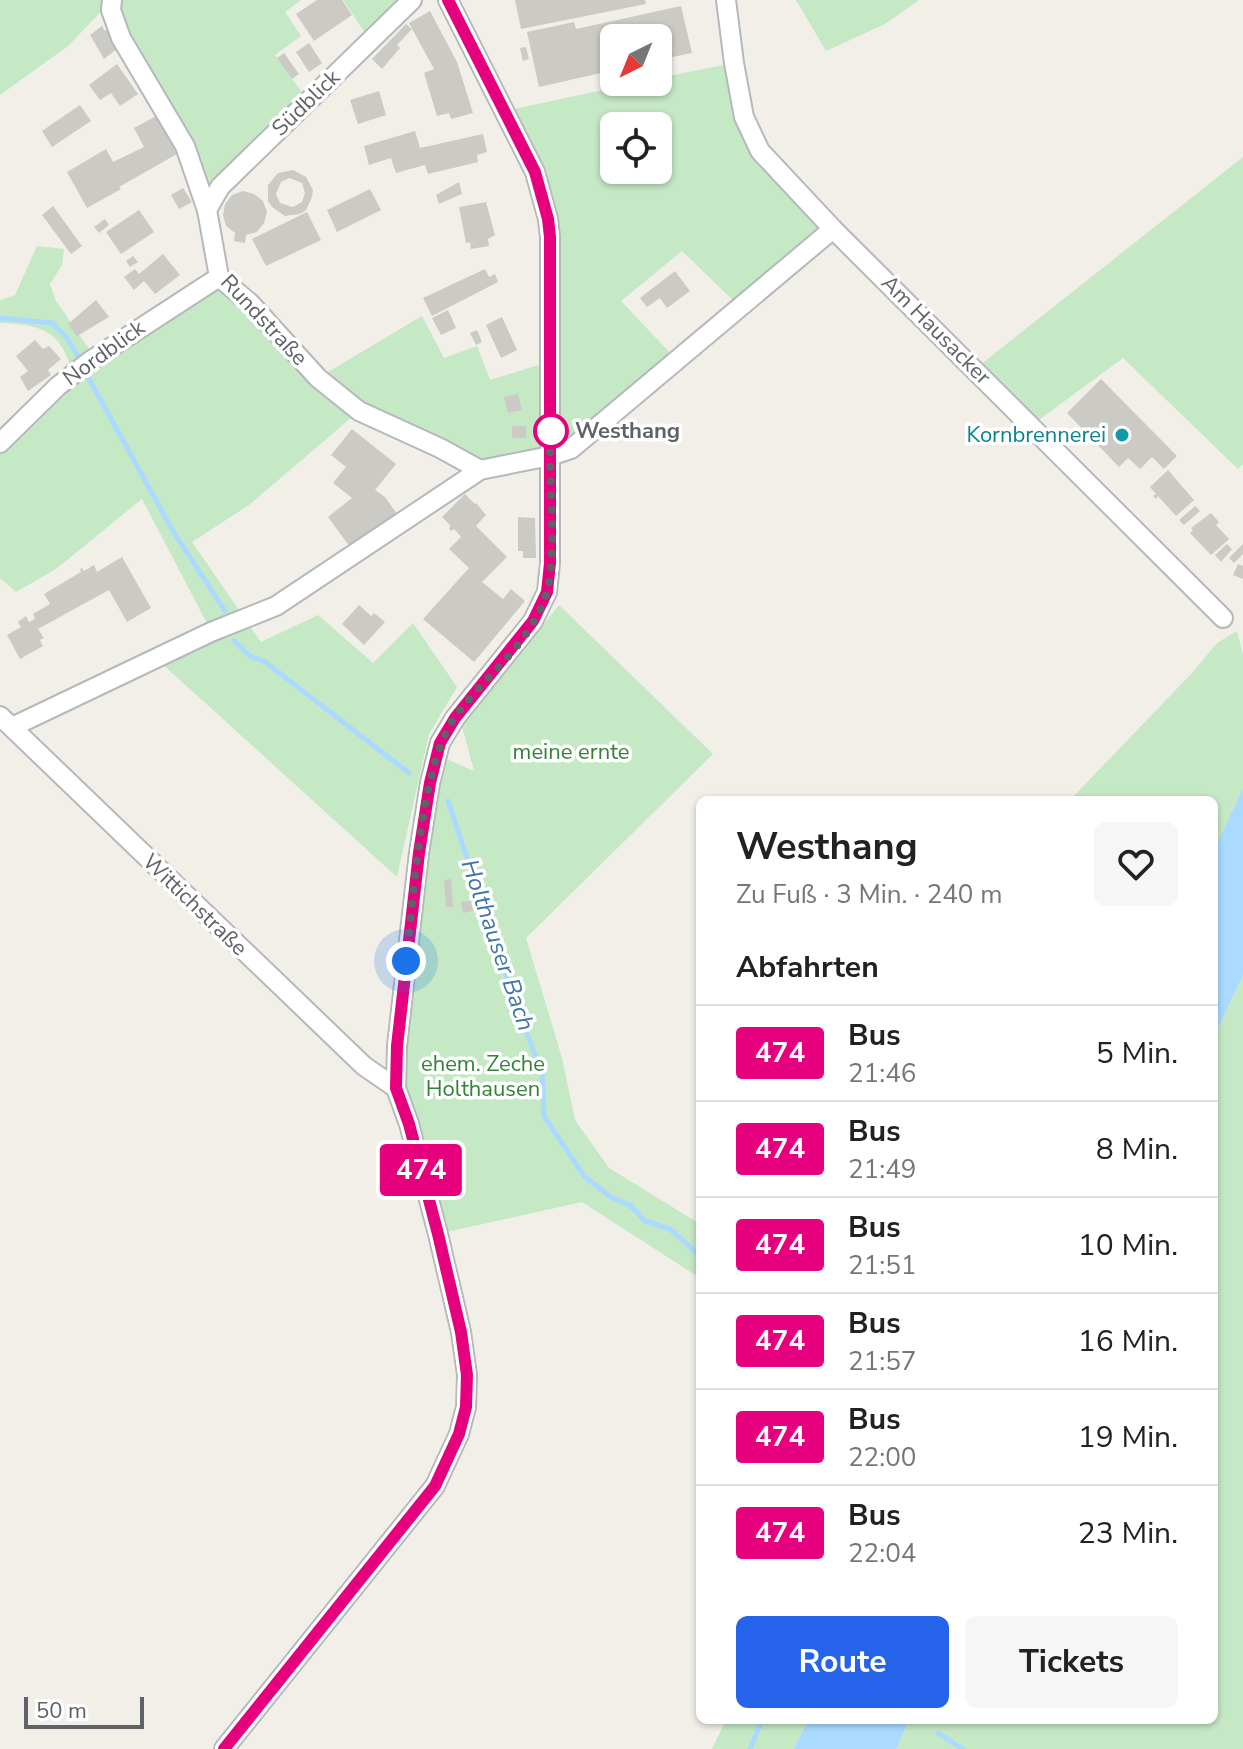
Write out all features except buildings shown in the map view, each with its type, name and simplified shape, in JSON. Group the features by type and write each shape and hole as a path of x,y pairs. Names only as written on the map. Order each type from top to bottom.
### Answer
{"street":[{"name":"Rundstraße","path":"112,0 111,10 118,32 179,134 207,210 219,277 250,303 318,378 359,411 480,470"},
{"name":"Südblick","path":"207,210 220,187 412,0"},
{"path":"224,1749 435,1486 450,1457 466,1407 467,1375 461,1332 409,1124 396,1088 401,1004 430,783 440,743 455,718 501,663 543,604 550,563 552,361 548,219 535,172 448,0"},
{"name":"Am Hausacker","path":"726,0 744,117 760,151 833,229 1223,618"},
{"path":"6,721 276,606 480,470 571,449 833,229"},
{"name":"Nordblick","path":"0,443 81,367 219,277"},
{"name":"Wittichstraße","path":"6,721 353,1056 396,1088"}],"green space":[{"path":"0,0 301,0 285,12 301,36 275,55 308,101 212,198 110,2 68,46 0,95"},
{"path":"343,0 412,0 370,40"},
{"path":"796,0 919,0 885,24 826,51"},
{"path":"734,63 744,117 833,229 739,306 682,251 621,301 674,357 571,449 480,470 359,411 249,505 192,542 261,642 318,615 373,663 413,623 457,687 429,734 397,877 159,661 211,631 142,499 56,569 16,592 0,578 0,443 72,374 63,348 48,333 27,325 0,323 0,300 15,295 37,246 64,249 62,265 50,284 56,301 94,356 219,277 318,378 422,316 444,358 477,346 490,380 552,361 548,219 504,111 600,91 600,96 672,96 672,75"},
{"path":"1243,157 1243,464 1238,469 1123,358 1032,425 975,369"},
{"path":"559,605 713,754 526,938 562,1058 575,1120 609,1168 696,1222 696,1275 582,1202 442,1233 401,1086 411,962 442,757 474,771 462,726"},
{"path":"1237,631 1243,655 1243,790 1218,843 1218,796 1074,796 1193,672 1217,643"},
{"path":"1243,975 1243,1749 896,1749 907,1724 1218,1724 1218,1028"},
{"path":"724,1724 806,1724 794,1749 712,1749"}],"water":[{"path":"1243,789 1243,975 1218,1028 1218,842"},
{"path":"806,1724 907,1724 896,1749 794,1749"}],"waterway":[{"name":"Holthauser Bach","path":"0,318 52,323 67,338 78,356"},
{"name":"Holthauser Bach","path":"88,377 173,531 225,611"},
{"name":"Holthauser Bach","path":"234,641 251,657 264,661 409,773"},
{"name":"Holthauser Bach","path":"448,801 542,1074 544,1116 584,1176 612,1198 630,1205 645,1221 670,1229 696,1252"},
{"path":"750,1749 760,1724"},
{"name":"Holthauser Bach","path":"938,1733 963,1749"}],"bus line":[{"name":"474","path":"224,1749 435,1486 450,1457 466,1407 467,1375 461,1332 409,1124 396,1088 397,1046 419,853 440,743 455,718 533,621 547,592 552,361 550,237 535,172 448,0"}],"place":[{"name":"Westhang","path":"551,431"},
{"name":"Kornbrennerei","path":"1122,435"}],"route":[{"path":"406,961 419,853 440,743 455,718 533,621 547,592 551,431"}],"park label":[{"name":"meine ernte","path":"571,752"},
{"name":"ehem. Zeche Holthausen","path":"483,1076"}]}
